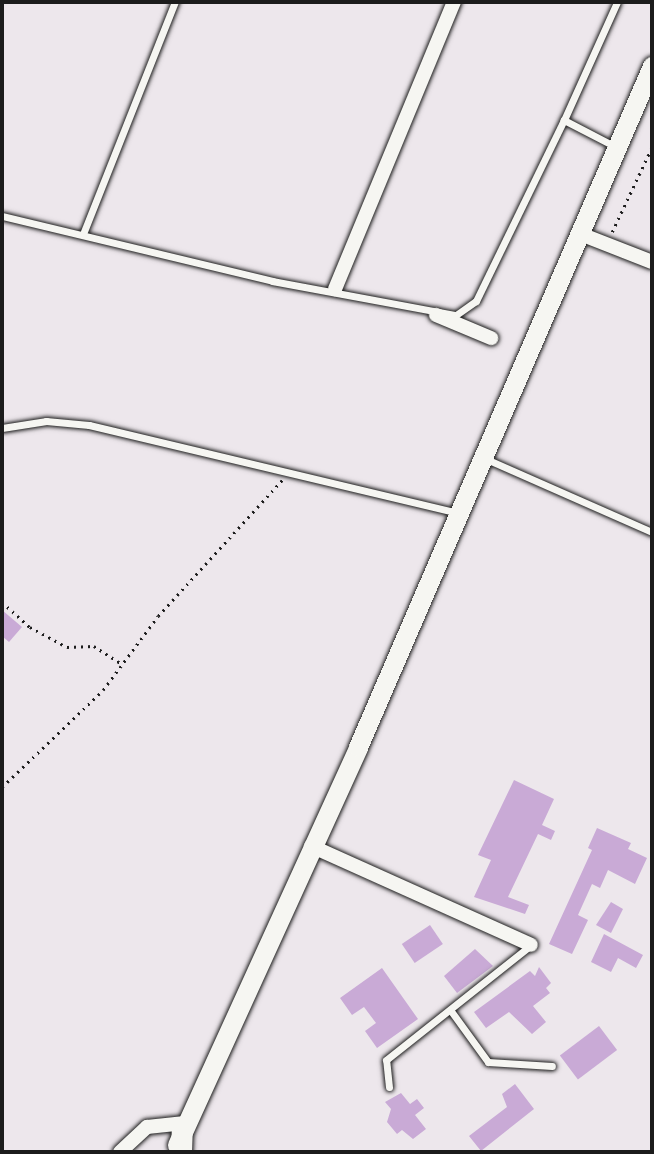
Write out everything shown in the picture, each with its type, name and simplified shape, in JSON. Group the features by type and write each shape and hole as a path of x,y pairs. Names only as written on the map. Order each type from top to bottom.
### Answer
{"main road":[{"path":"168,1152 183,1126 402,646 455,512 652,66"},
{"path":"174,1152 183,1126"},
{"path":"181,1152 183,1126"}],"street":[{"path":"335,289 454,2"},
{"path":"578,233 652,262"},
{"path":"436,315 491,338"},
{"path":"311,846 531,945"},
{"path":"120,1152 147,1127 183,1126"}],"lane":[{"path":"83,234 175,2"},
{"path":"2,216 272,281 335,289 436,315 456,315 476,301 564,120 617,2"},
{"path":"564,120 617,147"},
{"path":"2,428 46,421 89,425 455,512"},
{"path":"480,456 652,532"},
{"path":"389,1087 386,1060 451,1012 531,945"},
{"path":"451,1012 488,1062 552,1066"}],"path":[{"path":"604,243 652,147"},
{"path":"2,787 103,690 120,663 288,472"},
{"path":"2,602 30,627 68,648 94,646 120,663"}],"building":[{"path":"2,610 22,627 9,642 2,636"},
{"path":"514,780 554,799 542,825 555,831 551,840 538,834 508,897 529,905 525,914 474,897 491,860 478,855"},
{"path":"597,828 631,843 628,849 647,858 635,884 608,870 600,888 592,884 578,915 588,920 572,954 549,944 592,850 588,848"},
{"path":"611,902 623,909 611,933 596,925"},
{"path":"430,925 443,944 415,963 402,944"},
{"path":"604,934 643,955 636,968 618,958 611,972 591,962"},
{"path":"475,949 493,966 457,993 444,976"},
{"path":"539,967 551,983 546,988 550,993 533,1006 546,1022 532,1034 509,1012 486,1028 474,1012 530,971 535,976"},
{"path":"382,968 418,1019 377,1048 365,1031 376,1023 364,1007 352,1015 340,998"},
{"path":"599,1026 617,1050 578,1079 560,1055"},
{"path":"515,1084 534,1109 481,1151 469,1136 507,1107 502,1094"},
{"path":"401,1093 410,1104 417,1099 424,1108 415,1115 426,1129 413,1139 402,1130 397,1134 387,1122 391,1109 385,1102"}]}
